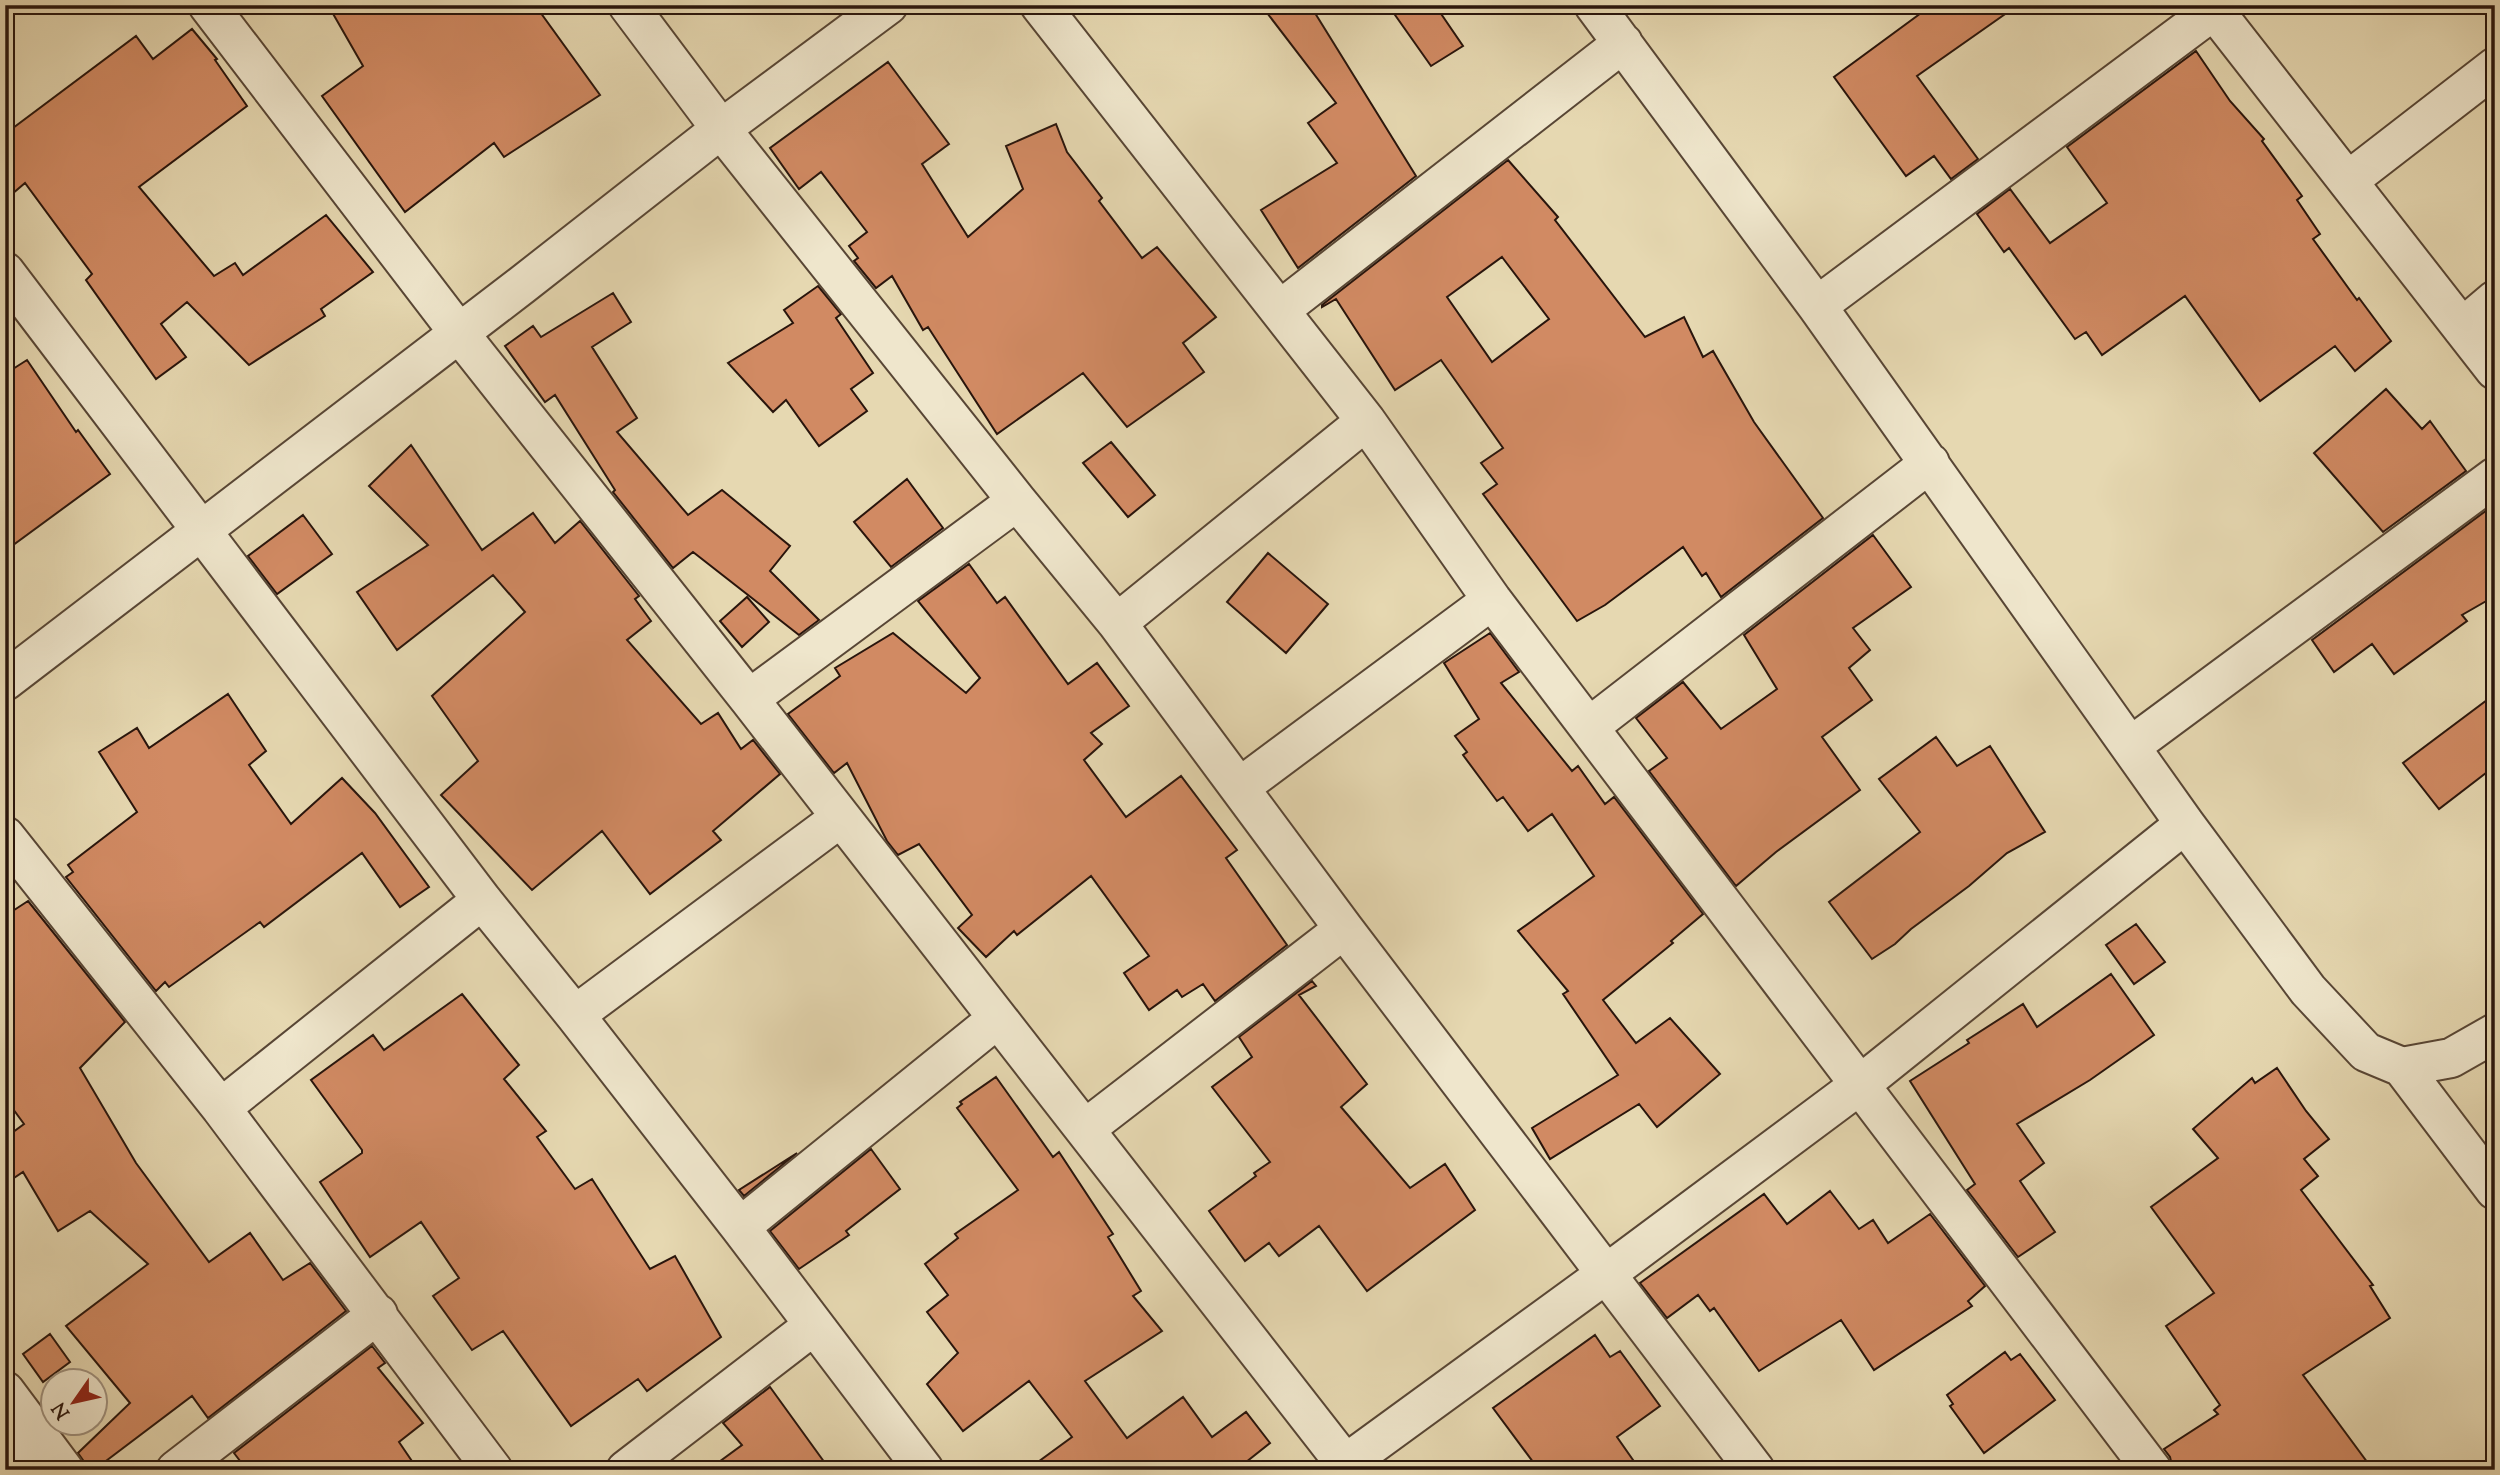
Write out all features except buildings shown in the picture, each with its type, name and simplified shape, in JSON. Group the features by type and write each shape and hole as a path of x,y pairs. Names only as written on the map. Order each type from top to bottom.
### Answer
{"street":[{"path":"208,5 459,333 1085,1129 1344,1468 1861,1084 2185,824"},
{"path":"628,5 721,129 1117,623 1344,929 1755,1470"},
{"path":"5,681 721,129 888,5"},
{"path":"1040,5 1366,421 1492,600 2152,1470"},
{"path":"1594,5 1817,306 2185,824 2308,990 2366,1052 2402,1068 2495,1190"},
{"path":"1817,306 2212,8 2495,370"},
{"path":"1280,310 1623,43"},
{"path":"2349,180 2495,67"},
{"path":"5,272 482,900 740,1227 924,1470"},
{"path":"2462,328 2495,300"},
{"path":"1117,623 1366,421"},
{"path":"1589,727 1930,463"},
{"path":"2131,746 2495,477"},
{"path":"749,699 1017,501"},
{"path":"1240,787 1492,600"},
{"path":"575,1015 840,818"},
{"path":"5,836 221,1108 494,1470"},
{"path":"221,1108 482,900"},
{"path":"1085,1129 1344,929"},
{"path":"740,1227 997,1019"},
{"path":"2402,1068 2451,1058 2495,1033"},
{"path":"176,1470 378,1314"},
{"path":"626,1470 813,1326"},
{"path":"5,1391 38,1435"},
{"path":"5,1461 39,1436 64,1470"}]}
